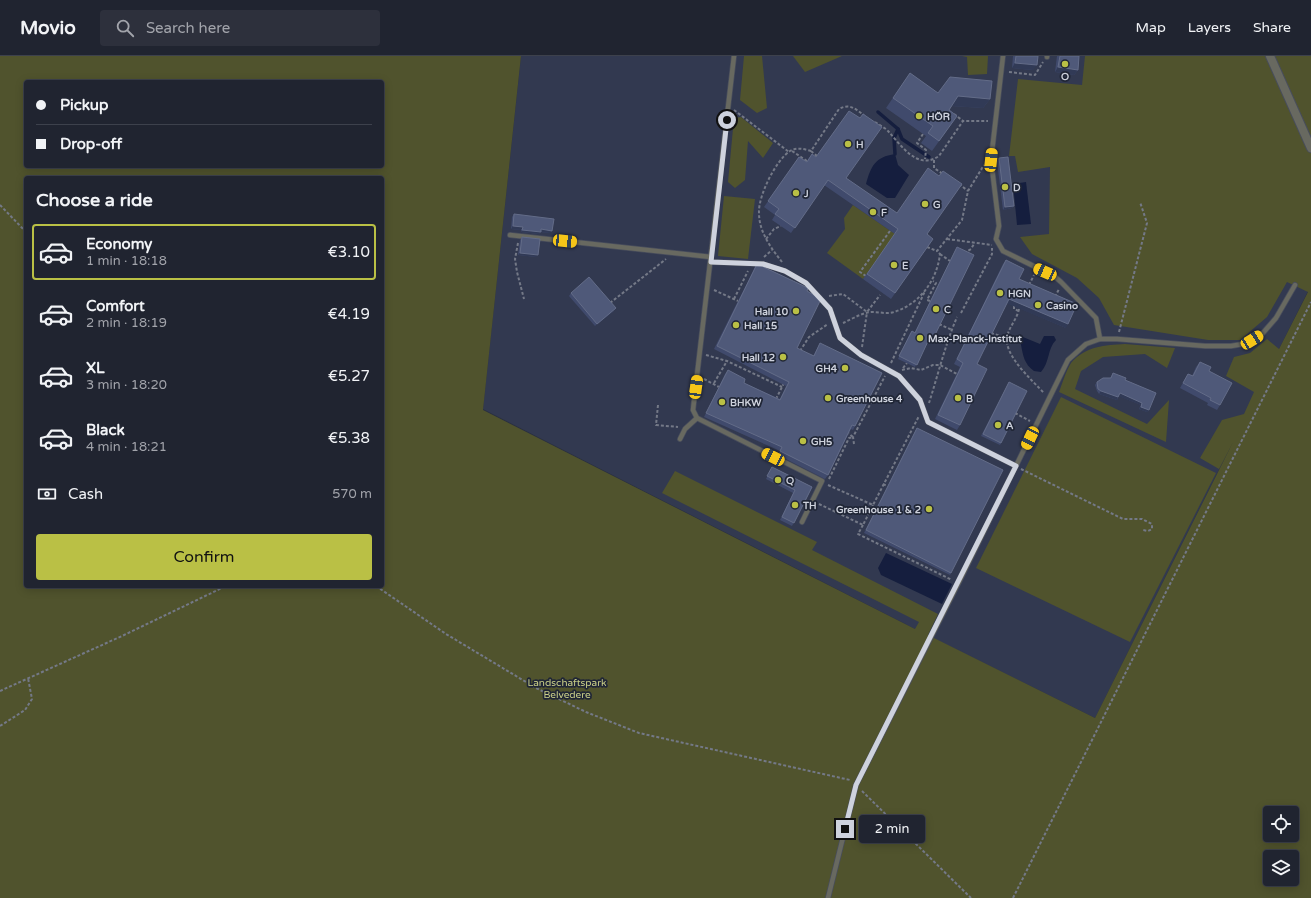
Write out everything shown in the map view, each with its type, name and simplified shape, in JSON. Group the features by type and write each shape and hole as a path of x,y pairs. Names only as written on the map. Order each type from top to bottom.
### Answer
{"street":[{"path":"1270,56 1311,148"}],"lane":[{"path":"734,56 693,410 697,418 822,481 802,522"},
{"path":"1003,56 991,160 999,226 996,239 1004,251 1054,276 1096,318 1100,339"},
{"path":"510,235 756,263 785,271 806,283 821,298 830,309 840,338 861,355 899,376 920,400 928,422 1016,466"},
{"path":"828,898 856,785 958,584 1068,360 1086,344 1100,339 1205,346 1231,346 1243,344 1262,334 1276,318 1295,285"},
{"path":"680,439 685,430 697,418"}],"path":[{"path":"1001,72 1035,75 1047,57"},
{"path":"729,105 789,152"},
{"path":"811,151 839,109 845,106 852,107 867,117"},
{"path":"948,110 963,121 995,121"},
{"path":"872,121 891,134 909,154 917,158 934,160 939,156 963,121"},
{"path":"923,134 917,142 926,150 924,159"},
{"path":"785,271 782,262 766,239 761,226 759,213 760,197 766,183 789,152 798,149 811,151 817,156"},
{"path":"792,151 807,161"},
{"path":"934,160 934,168 945,175"},
{"path":"937,251 962,220 968,191 984,164 991,160"},
{"path":"956,182 968,191"},
{"path":"1117,339 1147,223 1140,202"},
{"path":"0,204 24,230"},
{"path":"766,239 774,229 781,226"},
{"path":"866,276 860,272 890,231"},
{"path":"519,236 515,259 524,299"},
{"path":"947,238 974,244 992,245"},
{"path":"961,314 992,254 992,245 996,239"},
{"path":"963,254 971,249 974,244"},
{"path":"927,247 937,251 950,261"},
{"path":"606,299 610,303 646,277 673,253"},
{"path":"873,505 827,484 849,438 853,437 888,370 926,290 933,281 940,254"},
{"path":"734,299 750,267 756,263"},
{"path":"1027,288 1037,268"},
{"path":"930,301 926,300 936,283 933,281"},
{"path":"707,287 738,301"},
{"path":"821,298 843,294 867,312 878,314 894,312 910,303 926,290"},
{"path":"798,354 804,341 825,325 834,322 841,324 867,312 880,295"},
{"path":"1013,898 1311,302"},
{"path":"1014,306 1014,309 1019,310 1007,338 1009,350 1015,361 1049,399"},
{"path":"861,355 867,312"},
{"path":"957,318 940,365 930,403 916,419 858,534 958,584"},
{"path":"939,324 952,330"},
{"path":"991,333 1007,338"},
{"path":"700,353 727,361 782,387"},
{"path":"714,384 727,361"},
{"path":"899,376 907,363"},
{"path":"903,368 921,370 933,365 940,365 957,374"},
{"path":"698,376 719,387"},
{"path":"773,405 785,380"},
{"path":"770,396 776,399"},
{"path":"658,405 656,425 676,426 685,430"},
{"path":"1015,413 1037,424"},
{"path":"844,431 853,437 854,444"},
{"path":"1016,466 1123,519 1142,519 1152,524 1152,529 1148,531 1143,530"},
{"path":"812,500 862,525"},
{"path":"0,691 222,588"},
{"path":"379,588 446,634 536,688 586,712 639,733 851,780 971,898"},
{"path":"0,726 25,710 32,699 28,678"}],"shaded area":[{"path":"521,56 1255,56 1281,278 1308,291 1095,718 915,629 483,409"},
{"path":"895,154 898,165 909,175 895,198 887,198 866,184 875,163 883,157"},
{"path":"1026,182 1031,224 1017,225 1013,184"},
{"path":"1018,335 1040,344 1044,336 1054,336 1056,340 1051,347 1046,364 1041,372 1034,371 1026,362"},
{"path":"886,553 952,584 942,604 881,575 878,568"}],"green space":[{"name":"Landschaftspark Belvedere","path":"0,56 521,56 483,410 915,629 919,622 662,493 675,471 817,542 812,550 938,614 928,635 1095,718 1233,442 1219,469 1200,458 1222,420 1244,414 1254,392 1226,376 1234,357 1250,353 1267,339 1279,349 1308,292 1287,282 1267,317 1240,340 1208,340 1114,325 1099,298 1077,278 1032,254 1020,237 1049,234 1050,167 1018,172 1015,156 1009,156 1018,79 1082,85 1085,56 1311,56 1311,898 0,898"},
{"path":"744,56 762,56 767,108 757,113 740,100"},
{"path":"793,56 842,56 805,72"},
{"path":"962,56 988,56 987,74 968,75 967,57"},
{"path":"741,117 773,143 763,158 748,141 745,180 735,188 728,182 734,118"},
{"path":"724,196 755,199 748,259 718,256"},
{"path":"853,205 895,234 863,279 827,253 845,229 844,218"},
{"path":"1125,344 1175,348 1167,368 1145,354 1103,357 1081,371 1075,389 1147,424 1169,400 1166,442 1059,392 1069,366 1077,357 1096,348"},
{"path":"1061,397 1216,473 1130,642 976,568"}],"building":[{"path":"1016,56 1038,56 1037,65 1015,63"},
{"name":"O","path":"1060,56 1079,56 1078,70 1058,67"},
{"path":"910,73 938,93 950,77 992,81 990,99 958,96 949,110 957,116 939,141 928,133 933,126 893,98"},
{"path":"849,111 860,118 863,114 882,127 846,178 897,213 928,168 939,176 943,171 962,184 927,234 933,239 895,293 867,274 898,229 828,180 795,228 775,214 779,209 768,201 799,157 807,162 812,154 816,157"},
{"path":"1008,157 1014,206 1005,207 999,158"},
{"path":"514,214 554,219 552,231 541,229 541,232 522,230 523,227 513,226"},
{"path":"522,237 540,239 538,255 520,253"},
{"name":"C","path":"957,247 974,255 932,341 929,339 917,365 899,356 912,331 915,333"},
{"path":"1006,260 1024,269 1019,279 1077,304 1068,324 1009,299 977,364 987,369 960,425 938,415 963,363 957,359"},
{"path":"757,264 808,288 807,291 821,299 797,348 814,356 820,343 882,373 855,426 852,425 828,475 780,451 782,447 706,413 728,370 745,379 744,383 780,400 789,382 717,346"},
{"path":"589,277 616,308 597,324 571,293"},
{"path":"1200,362 1211,367 1209,371 1232,383 1220,405 1210,400 1211,398 1183,383 1188,374 1193,376"},
{"path":"1113,373 1126,378 1125,380 1156,393 1149,410 1141,407 1142,403 1120,393 1118,397 1098,389 1097,382 1103,378 1111,378"},
{"name":"A","path":"1009,382 1027,391 1001,443 983,434"},
{"name":"Greenhouse 1 & 2","path":"917,428 1003,470 951,573 866,530"},
{"path":"772,467 812,487 794,523 782,517 795,490 767,476"}],"waterway":[{"path":"878,112 898,129 894,138 895,154"},
{"path":"898,129 902,139 929,157"}],"place":[{"name":"O","path":"1065,64"},
{"name":"HÖR","path":"919,116"},
{"name":"H","path":"848,144"},
{"name":"D","path":"1005,187"},
{"name":"J","path":"796,193"},
{"name":"G","path":"925,204"},
{"name":"F","path":"873,212"},
{"name":"E","path":"894,265"},
{"name":"HGN","path":"1000,293"},
{"name":"Casino","path":"1038,305"},
{"name":"C","path":"936,309"},
{"name":"Hall 10","path":"796,311"},
{"name":"Hall 15","path":"736,325"},
{"name":"Max-Planck-Institut","path":"920,338"},
{"name":"Hall 12","path":"783,357"},
{"name":"GH4","path":"845,368"},
{"name":"Greenhouse 4","path":"828,398"},
{"name":"B","path":"958,398"},
{"name":"BHKW","path":"722,402"},
{"name":"A","path":"998,425"},
{"name":"GH5","path":"803,441"},
{"name":"Q","path":"778,480"},
{"name":"TH","path":"795,505"},
{"name":"Greenhouse 1 & 2","path":"929,509"}],"route":[{"path":"727,120 711,262 763,264 785,271 806,283 830,309 840,338 861,355 899,376 920,400 928,422 1016,466 856,785 845,829"}]}
